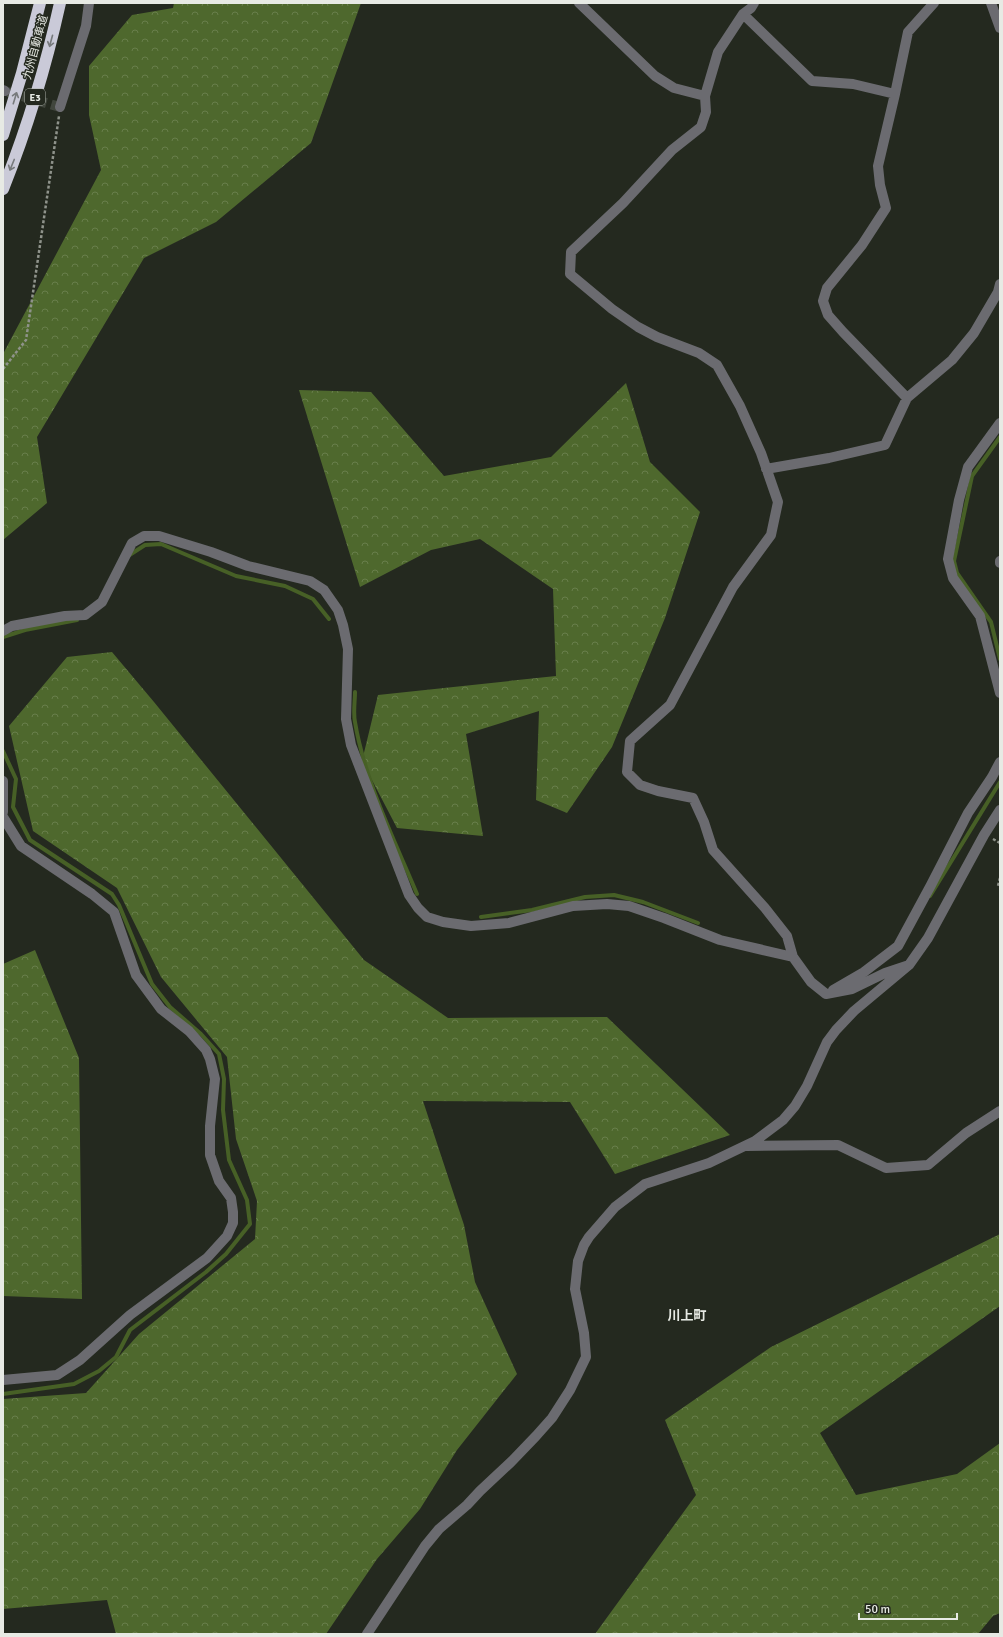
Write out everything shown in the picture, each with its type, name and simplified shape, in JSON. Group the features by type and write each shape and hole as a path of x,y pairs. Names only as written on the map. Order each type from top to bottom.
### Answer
{"highway":[{"name":"九州自動車道","path":"3,135 22,73 40,3"},
{"name":"九州自動車道","path":"3,189 18,150 41,79 60,3"}],"street":[{"path":"60,107 86,26 89,3"},
{"path":"579,3 655,76 674,88 705,96"},
{"path":"754,3 751,8 743,14 718,52 705,96 706,112 701,127 672,150 623,203 571,252 570,272 612,309 638,327 657,337 699,353 717,365 740,406 761,453 778,502 771,534 733,587 670,705 630,741 627,772 640,785 658,791 693,798 704,822 714,850 760,902 787,936 793,957 810,982 826,994 852,989 885,973 909,965"},
{"path":"907,398 828,315 823,301 827,288 862,245 886,208 880,186 878,166 908,32 934,3"},
{"path":"994,5 1000,28"},
{"path":"743,14 812,81 853,84 895,94"},
{"path":"766,469 829,458 885,445 907,398 952,360 974,333 998,292 1000,284"},
{"path":"1000,423 968,467 958,500 948,559 953,578 980,616 1000,693"},
{"path":"3,631 12,626 65,616 85,615 102,602 132,543 144,536 159,536 211,552 248,566 310,581 324,590 338,610 348,649 346,719 351,745 409,895 418,908 427,917 443,922 471,926 510,923 574,906 607,904 629,906 720,940 793,957"},
{"path":"826,994 864,972 898,946 968,814 1000,762"},
{"path":"3,781 3,812"},
{"path":"367,1634 425,1546 439,1529 467,1505 536,1436 552,1418 570,1390 586,1357 584,1333 575,1290 578,1261 584,1245 589,1237 615,1207 645,1184 704,1165 745,1146 765,1135 791,1111 807,1086 827,1042 836,1030 854,1011 909,965 928,938 984,835 1000,810"},
{"path":"3,817 21,846 92,894 114,912 136,975 161,1009 189,1031 206,1050 215,1079 210,1126 210,1155 219,1181 231,1198 233,1212 232,1223 227,1236 207,1258 130,1315 80,1360 57,1375 3,1380"},
{"path":"745,1146 838,1145 886,1168 928,1165 966,1133 1000,1111"}],"path":[{"path":"3,369 26,340 60,107"},
{"path":"1000,878 998,886 1000,887"}],"green space":[{"path":"174,3 361,3 311,143 216,222 144,258 37,437 47,503 3,540 3,354 101,170 89,115 89,66 132,15 173,8"},
{"path":"626,383 650,462 700,512 665,618 612,747 567,813 536,800 539,711 466,734 483,836 397,828 362,761 378,695 556,676 553,589 480,539 431,550 360,587 299,390 371,392 444,476 551,457"},
{"path":"112,652 364,960 448,1018 607,1017 730,1135 615,1174 570,1102 423,1101 464,1225 475,1282 517,1374 457,1450 420,1509 377,1559 326,1634 116,1634 107,1600 3,1609 3,1399 86,1393 139,1334 255,1239 257,1201 236,1139 227,1057 161,977 117,888 33,831 9,726 67,657"},
{"path":"35,950 79,1058 82,1299 3,1296 3,964"},
{"path":"1000,1234 1000,1306 820,1433 856,1495 957,1474 1000,1443 1000,1613 993,1616 978,1634 595,1634 696,1495 665,1420 771,1347"}],"waterway":[{"path":"1000,437 972,476 954,561 957,573 991,622 1000,659"},
{"path":"128,556 145,545 161,544 236,576 285,586 313,599 329,619"},
{"path":"3,637 25,630 77,620"},
{"path":"355,692 354,718 366,766 381,810 417,894"},
{"path":"3,751 16,779 13,807 30,840 112,894 119,905 152,984 170,1007 201,1034 219,1054 224,1079 223,1110 229,1160 247,1200 250,1224 226,1254 206,1272 130,1330 116,1357 99,1371 74,1384 3,1394"},
{"path":"930,896 1000,782"},
{"path":"481,917 532,910 585,897 614,895 643,902 698,923"}],"tunnel":[{"path":"8,92 60,107"}],"district":[{"name":"川上町","path":"687,1315"}]}
